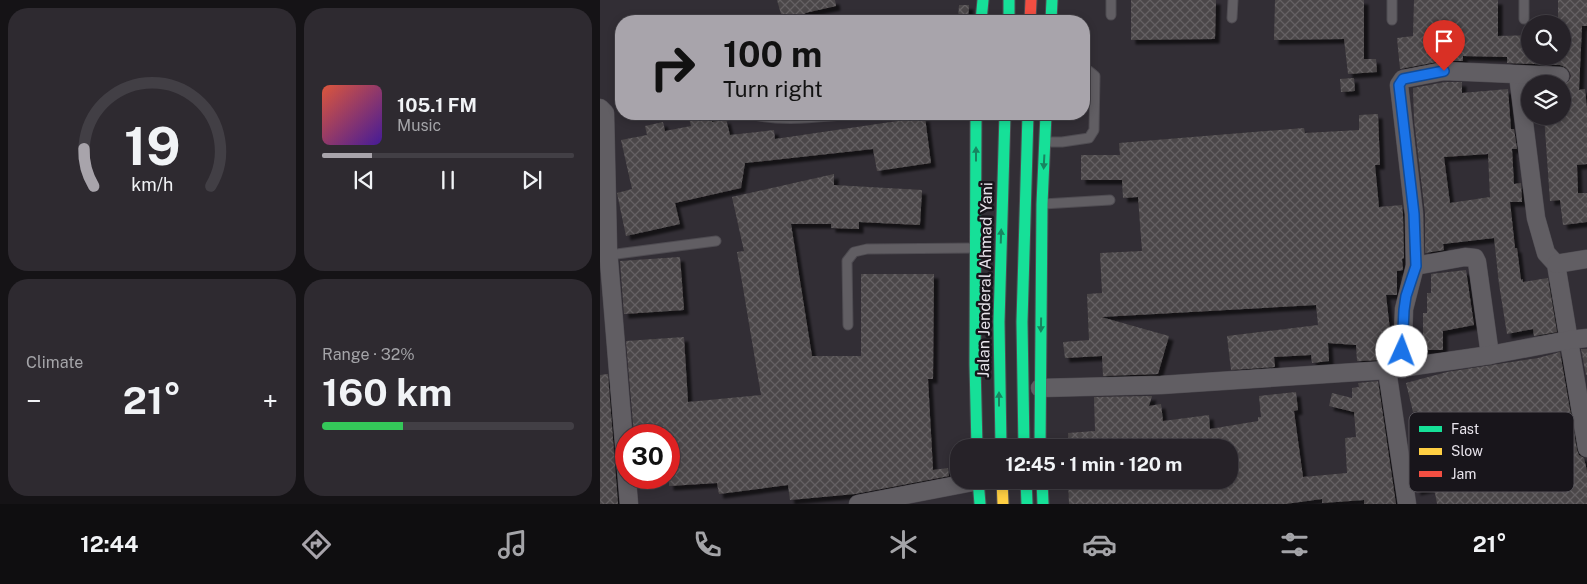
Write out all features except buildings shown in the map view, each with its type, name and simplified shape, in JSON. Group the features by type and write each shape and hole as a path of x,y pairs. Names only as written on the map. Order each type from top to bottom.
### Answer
{"main road":[{"path":"982,15 983,0"},
{"path":"1009,0 1009,15"},
{"path":"1030,15 1031,0"},
{"path":"1051,15 1052,0"},
{"name":"Jalan Jenderal Ahmad Yani","path":"976,120 974,364 977,439"},
{"name":"Jalan Jenderal Ahmad Yani","path":"1001,439 999,302 1005,120"},
{"path":"1024,439 1023,287 1028,120"},
{"path":"1040,439 1042,204 1046,120"},
{"path":"979,489 980,504"},
{"path":"1002,489 1003,504"},
{"path":"1026,489 1027,504"},
{"path":"1042,489 1043,504"}],"street":[{"path":"1408,504 1394,370 1406,296 1416,266 1414,214 1399,85 1403,79 1444,71 1521,75"},
{"path":"1518,75 1536,218 1546,253 1556,264 1587,448"},
{"path":"600,108 605,113 609,255 629,504"},
{"path":"1416,266 1465,257 1475,258 1490,355"},
{"path":"1556,264 1587,259"},
{"path":"1040,388 1161,385 1394,370 1587,338"},
{"path":"858,504 950,486"}],"lane":[{"path":"1111,0 1111,15"},
{"path":"1232,18 1233,0"},
{"path":"1392,0 1392,20"},
{"path":"1524,0 1524,15"},
{"path":"1045,142 1062,142 1089,138 1094,130 1095,76 1090,72"},
{"path":"1042,204 1110,200"},
{"path":"609,255 716,241"},
{"path":"848,325 847,262 854,252 867,249 976,248"}],"traffic: fast":[{"path":"982,15 983,0"},
{"path":"1009,0 1009,15"},
{"path":"1051,15 1052,0"},
{"path":"976,120 975,364 977,439"},
{"path":"1001,439 999,322 1005,120"},
{"path":"1024,439 1022,322 1028,120"},
{"path":"1040,439 1042,204 1046,120"},
{"path":"979,489 980,504"},
{"path":"1026,489 1027,504"},
{"path":"1042,489 1043,504"}],"traffic: slow":[{"path":"1002,489 1003,504"}],"traffic: jam":[{"path":"1030,15 1031,0"}],"route":[{"path":"1402,351 1406,296 1416,266 1414,214 1399,85 1403,79 1444,71"}]}
